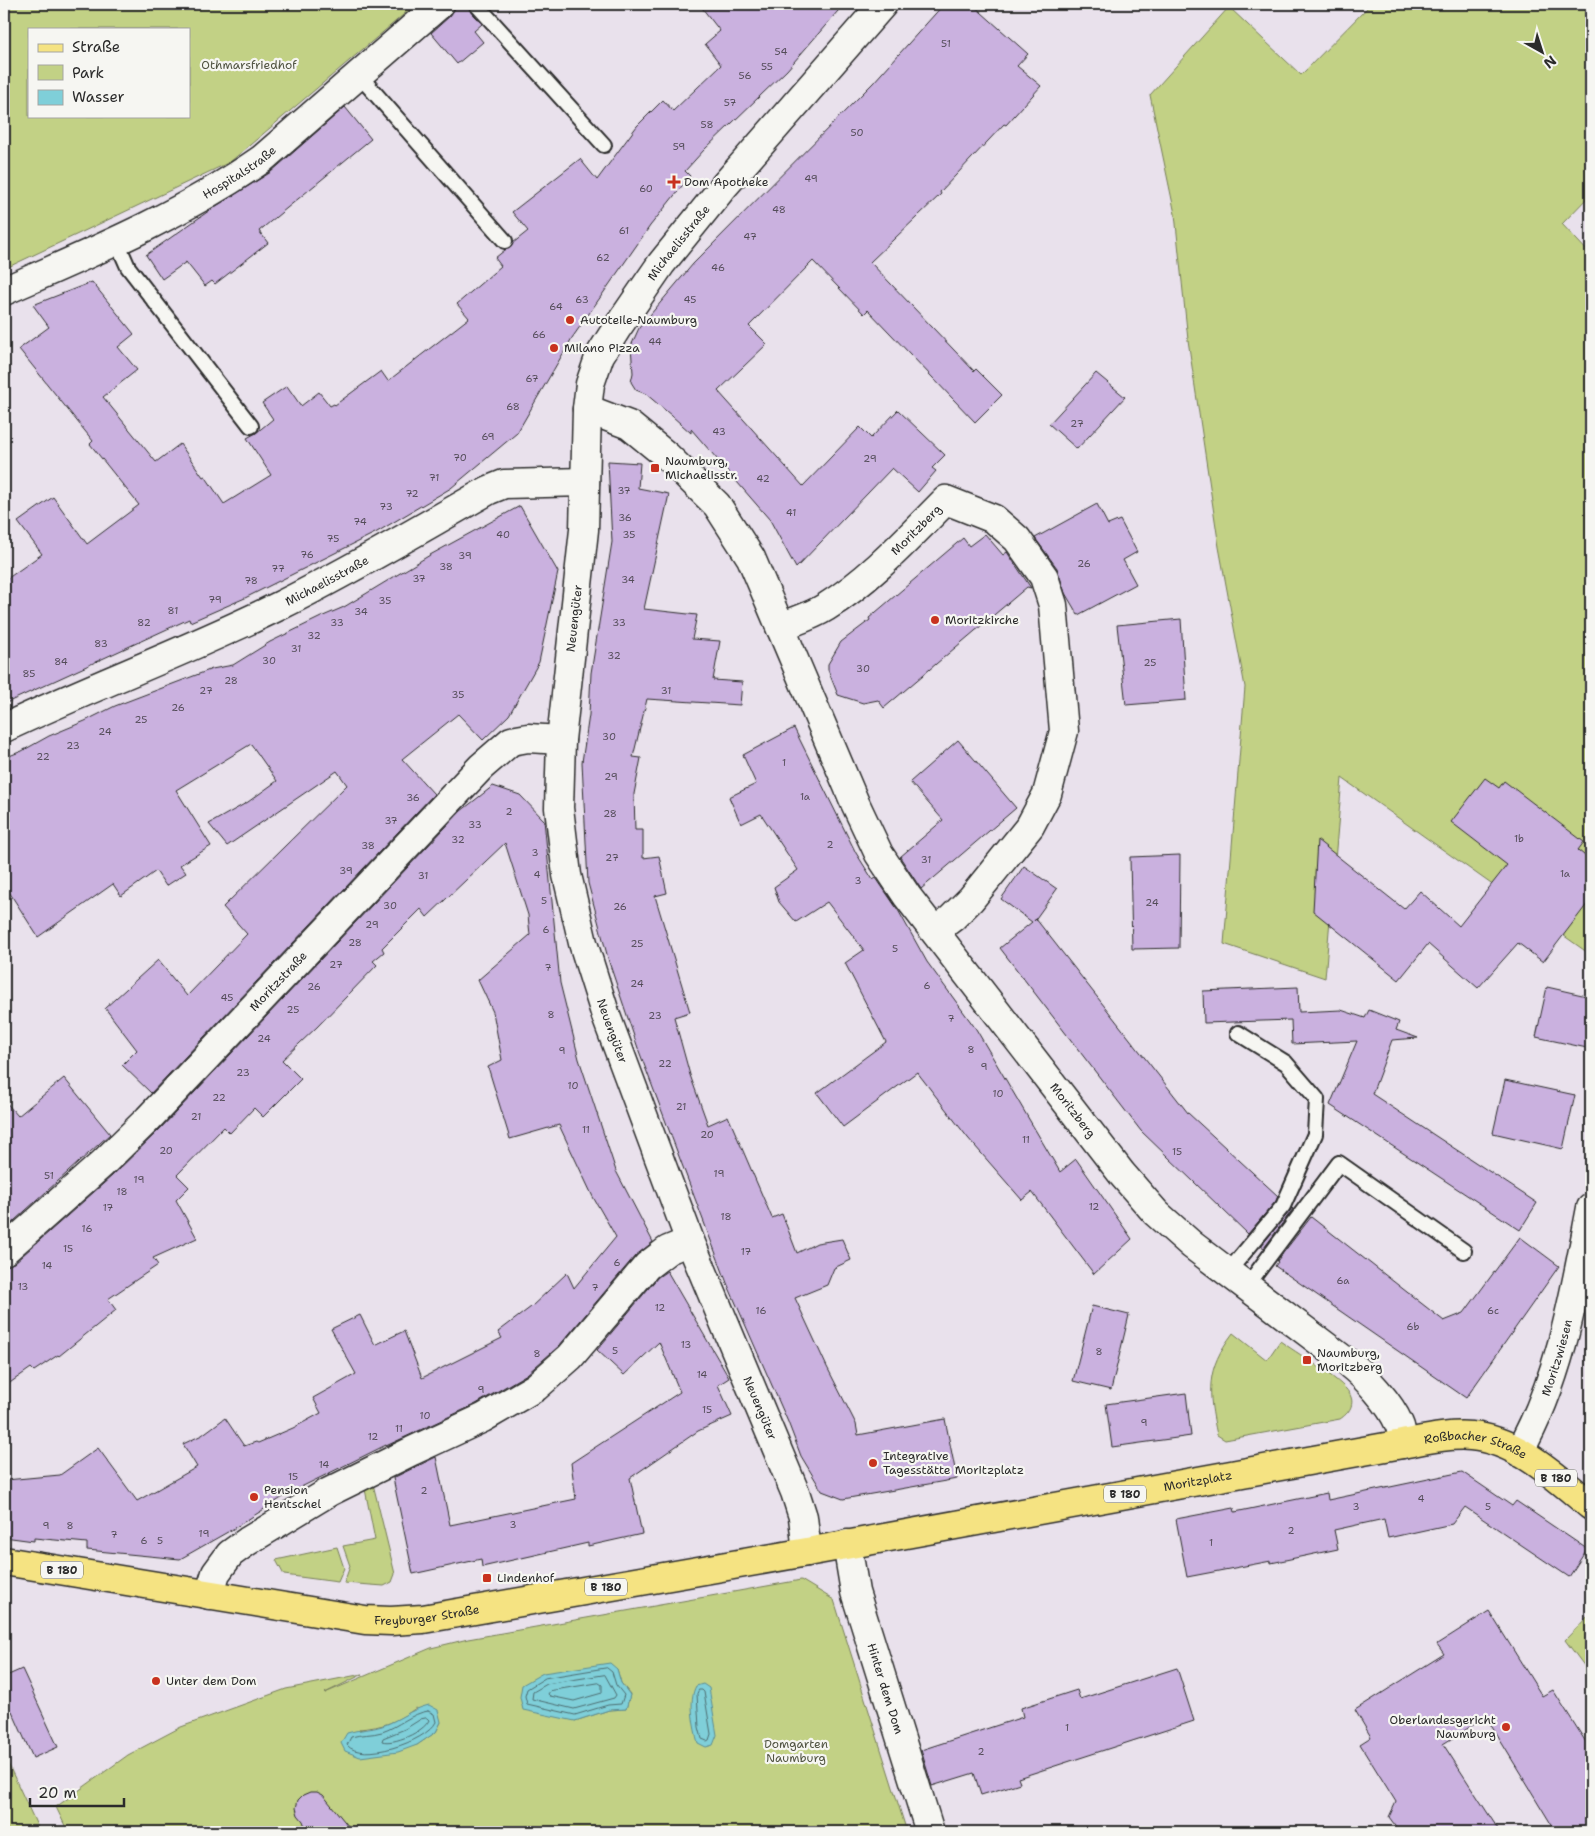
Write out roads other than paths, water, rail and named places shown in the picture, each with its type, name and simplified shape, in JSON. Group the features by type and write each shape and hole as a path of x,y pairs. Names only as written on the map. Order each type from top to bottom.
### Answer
{"main road":[{"name":"Roßbacher Straße","path":"1402,1444 1447,1436 1470,1436 1501,1442 1554,1476 1591,1506"},
{"name":"Moritzplatz","path":"847,1544 1402,1444"},
{"name":"Freyburger Straße","path":"4,1561 365,1620 407,1620 461,1613 847,1544"}],"street":[{"name":"Hospitalstraße","path":"4,291 117,242 173,214 233,180 440,4"},
{"name":"Michaelisstraße","path":"4,728 281,605 504,484 585,482 587,409 590,384 600,355 661,264 724,186 882,4"},
{"path":"587,409 629,425 667,456 717,505 751,558 780,627"},
{"name":"Neuengüter","path":"585,482 584,530 561,740 559,808 567,875 583,943 606,1016 690,1241 795,1492 803,1517 807,1552"},
{"name":"Moritzberg","path":"935,931 952,918 971,899 1030,826 1047,794 1064,731 1053,605 1044,577 1018,539 994,518 946,500 900,546 848,592 824,608 780,627 855,803 879,854 907,896 1122,1174 1156,1213 1192,1246 1364,1377 1383,1399 1400,1425 1402,1444"},
{"name":"Moritzstraße","path":"4,1252 102,1164 148,1119 481,767 511,741 528,738 561,740"},
{"name":"Moritzwiesen","path":"1519,1452 1532,1429 1552,1376 1568,1325 1586,1259 1591,1208"},
{"path":"209,1595 216,1574 230,1554 248,1541 329,1492 483,1418 536,1387 570,1357 647,1266 668,1250 690,1241"},
{"name":"Hinter dem Dom","path":"847,1544 855,1592 930,1832"}],"lane":[{"path":"476,4 604,145"},
{"path":"358,74 505,241"},
{"path":"117,242 128,267 251,426"},
{"path":"1237,1280 1283,1206 1315,1134 1317,1099 1286,1063 1238,1033"},
{"path":"1237,1280 1339,1163 1464,1251"}],"water":[{"path":"610,1663 617,1669 621,1683 630,1695 626,1709 609,1710 575,1721 523,1710 520,1697 522,1685 543,1673"},
{"path":"703,1684 709,1688 717,1735 713,1745 706,1747 698,1743 692,1706 696,1686"},
{"path":"429,1705 438,1710 441,1722 436,1732 417,1745 398,1752 360,1757 345,1751 341,1743 347,1733 382,1726 416,1709"}],"place":[{"name":"Dom Apotheke","path":"674,182"},
{"name":"Autoteile-Naumburg","path":"570,320"},
{"name":"Milano Pizza","path":"554,348"},
{"name":"Naumburg, Michaelisstr.","path":"655,468"},
{"name":"Moritzkirche","path":"935,620"},
{"name":"Naumburg, Moritzberg","path":"1307,1360"},
{"name":"Integrative Tagesstätte Moritzplatz","path":"873,1463"},
{"name":"Pension Hentschel","path":"254,1497"},
{"name":"Lindenhof","path":"487,1578"},
{"name":"Unter dem Dom","path":"156,1681"},
{"name":"Oberlandesgericht Naumburg","path":"1506,1727"}],"park label":[{"name":"Othmarsfriedhof","path":"249,65"},
{"name":"Domgarten Naumburg","path":"796,1751"}]}
